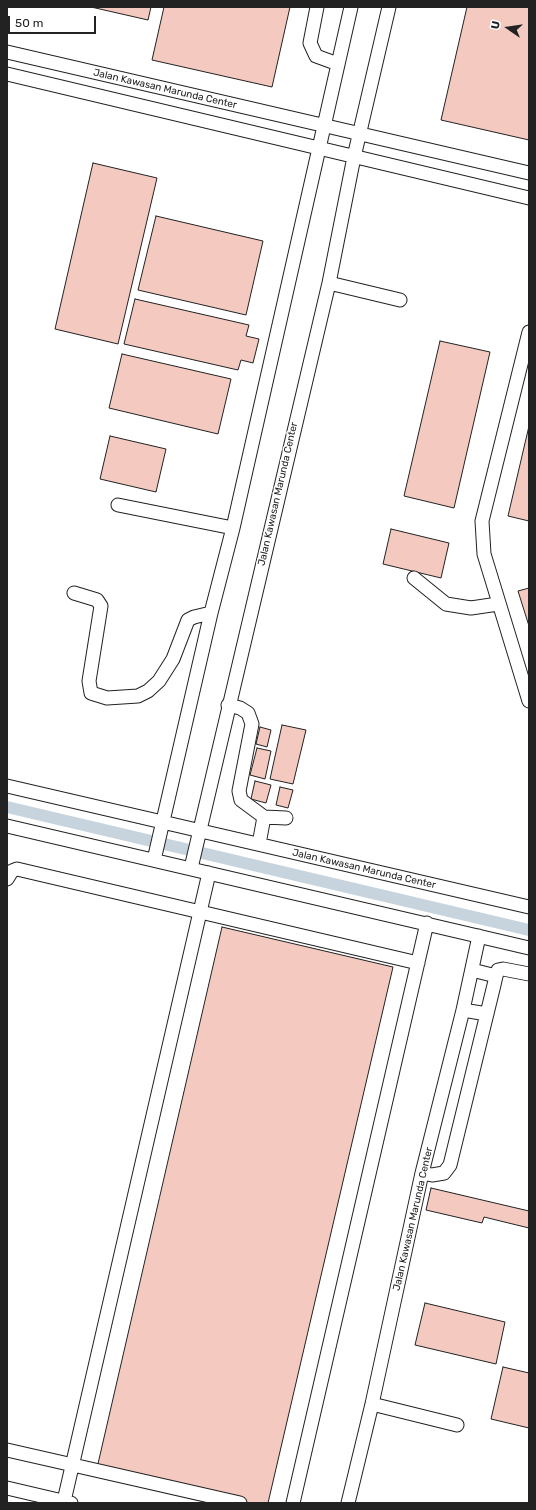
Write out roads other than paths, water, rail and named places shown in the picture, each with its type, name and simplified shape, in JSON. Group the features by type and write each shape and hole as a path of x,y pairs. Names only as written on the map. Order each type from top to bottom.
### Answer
{"lane":[{"path":"317,7 310,43 316,56 338,64"},
{"path":"154,858 211,613 233,528 351,7"},
{"name":"Jalan Kawasan Marunda Center","path":"191,867 329,283 354,156 389,7"},
{"name":"Jalan Kawasan Marunda Center","path":"7,52 529,173"},
{"path":"7,74 529,198"},
{"path":"329,283 400,300"},
{"path":"529,332 482,521 484,554 498,604 529,701"},
{"path":"118,505 233,528"},
{"path":"414,578 446,604 472,608 498,604"},
{"path":"74,593 97,600 101,606 89,681 91,693 107,698 138,696 148,691 159,681 172,659 188,620 211,613"},
{"path":"228,706 240,708 248,713 252,724 239,791 241,800 264,817 286,818"},
{"name":"Jalan Kawasan Marunda Center","path":"7,786 162,824 259,844 529,907"},
{"path":"259,844 264,817"},
{"path":"7,826 154,858 209,873 529,948"},
{"path":"7,880 12,871 17,870 418,963"},
{"path":"7,1488 19,1497 60,1502 73,1463 209,873"},
{"path":"294,1503 427,923"},
{"name":"Jalan Kawasan Marunda Center","path":"348,1503 372,1404 422,1173 463,1010 479,936"},
{"path":"422,1173 432,1175 444,1173 450,1165 498,970 503,969 529,974"},
{"path":"472,970 496,976"},
{"path":"463,1010 487,1014"},
{"path":"372,1404 457,1425"},
{"path":"7,1450 73,1463 240,1503"}],"waterway":[{"path":"7,807 529,930"}]}
